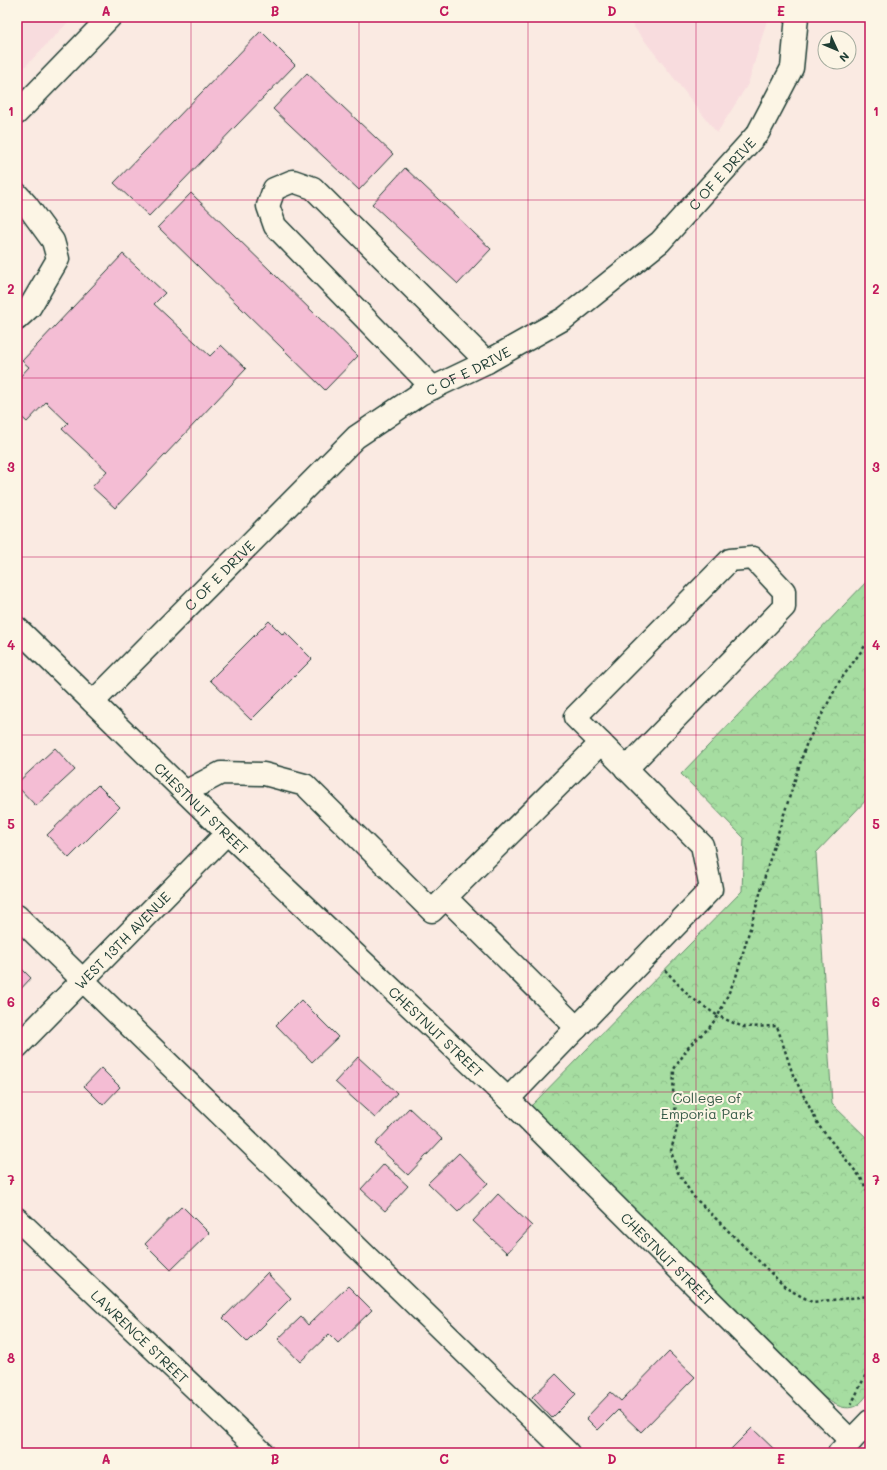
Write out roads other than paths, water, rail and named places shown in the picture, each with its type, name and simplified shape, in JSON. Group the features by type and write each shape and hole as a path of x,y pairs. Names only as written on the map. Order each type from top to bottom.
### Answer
{"street":[{"path":"17,114 110,17"},
{"name":"C OF E DRIVE","path":"93,702 356,437 420,394 487,362 565,318 660,242 758,133 792,68 797,17"},
{"path":"433,388 275,226 268,206 274,189 293,181 313,188 487,362"},
{"path":"17,194 53,241 58,259 30,307 17,319"},
{"path":"508,1099 711,889 702,845 626,769 575,717 730,560 753,558 784,591 784,607 626,769"},
{"name":"CHESTNUT STREET","path":"17,628 185,792 508,1099 845,1447"},
{"path":"185,792 221,773 264,774 305,785 432,911 601,743"},
{"name":"WEST 13TH AVENUE","path":"17,1047 227,832"},
{"path":"446,898 577,1028"},
{"path":"17,916 568,1453"},
{"name":"LAWRENCE STREET","path":"17,1219 263,1453"},
{"path":"845,1447 870,1421"}],"park label":[{"name":"College of Emporia Park","path":"707,1106"}]}
